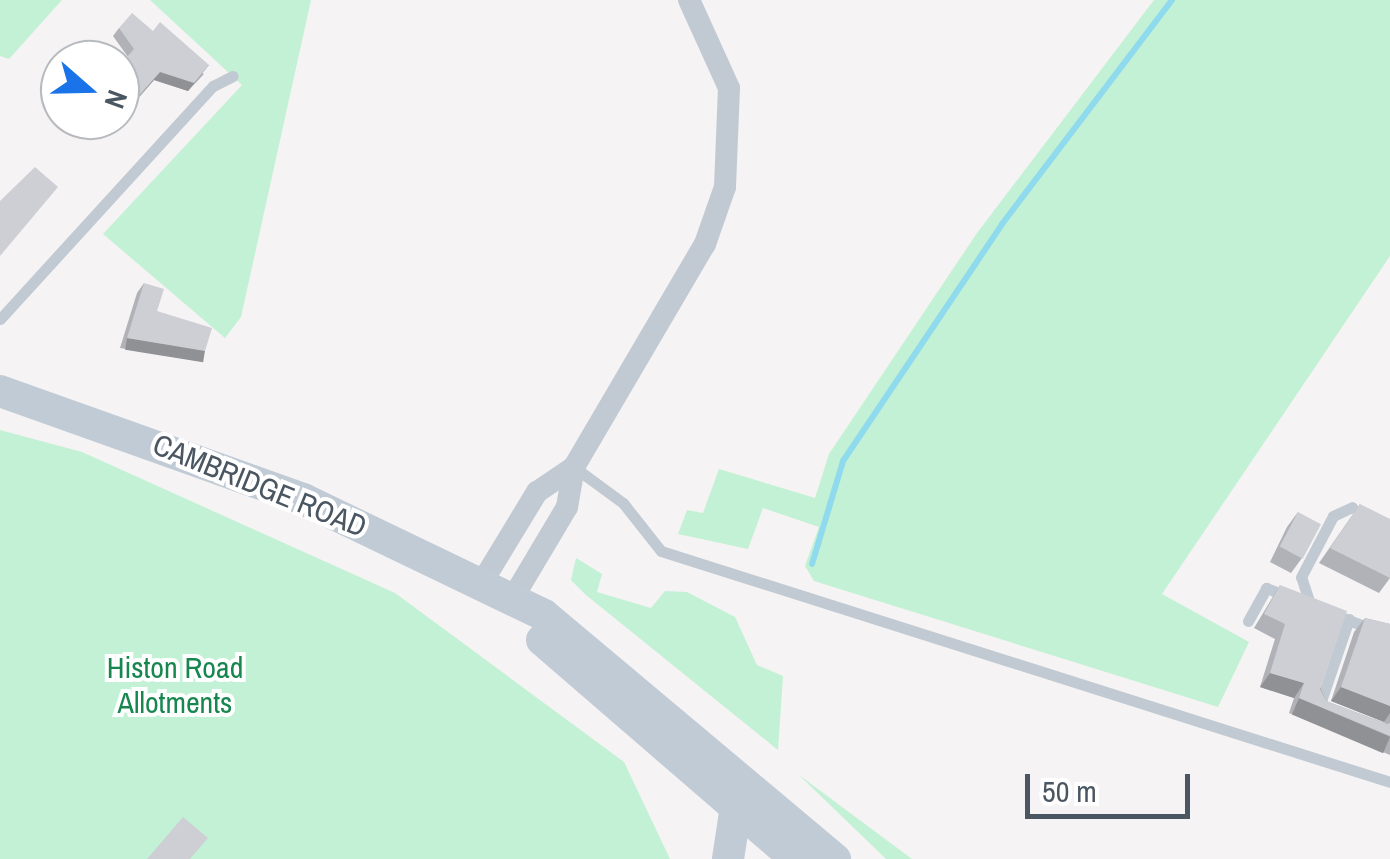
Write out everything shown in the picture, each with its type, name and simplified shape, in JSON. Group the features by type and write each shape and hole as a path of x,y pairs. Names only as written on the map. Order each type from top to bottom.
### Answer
{"main road":[{"name":"CAMBRIDGE ROAD","path":"0,390 236,472 480,584 627,676 746,796"},
{"path":"746,796 799,856"},
{"path":"728,859 746,796"}],"street":[{"path":"512,602 567,507 574,468 704,244 725,187 729,88 689,0"},
{"path":"480,584 536,492 574,468"}],"lane":[{"path":"0,320 212,86 234,76"},
{"path":"574,468 623,504 661,551 1390,782"},
{"path":"1310,604 1300,578 1333,516 1352,507"},
{"path":"1248,621 1266,588 1390,636"},
{"path":"1334,713 1319,707 1349,620"}],"green space":[{"path":"0,0 62,0 9,59 0,56"},
{"path":"150,0 311,0 241,317 225,338 103,234 242,85"},
{"path":"1154,0 1390,0 1390,256 1162,594 1249,642 1218,707 814,581 805,566 819,527 763,508 748,549 678,534 687,510 703,513 719,469 815,498 829,454 977,233"},
{"name":"Histon Road Allotments","path":"0,430 82,452 395,593 624,762 670,859 0,859"},
{"path":"576,558 602,574 597,592 651,608 665,591 687,592 735,617 757,665 783,676 778,750 586,595 571,580"},
{"path":"799,775 912,859 886,859"}],"building":[{"path":"132,13 153,31 160,22 209,65 194,83 160,72 140,94 140,40 128,40 119,28"},
{"path":"35,167 58,187 0,256 0,201"},
{"path":"144,283 164,289 157,311 212,328 205,351 127,338"},
{"path":"1360,504 1390,519 1390,578 1330,548"},
{"path":"1298,512 1321,524 1303,559 1280,546"},
{"path":"1280,585 1347,611 1320,689 1326,701 1390,723 1390,736 1299,698 1304,683 1270,673 1285,624 1264,614"},
{"path":"1365,618 1390,624 1390,706 1341,687"},
{"path":"183,817 208,838 190,859 147,859"}],"waterway":[{"path":"812,564 843,461 1002,224 1172,0"}]}
